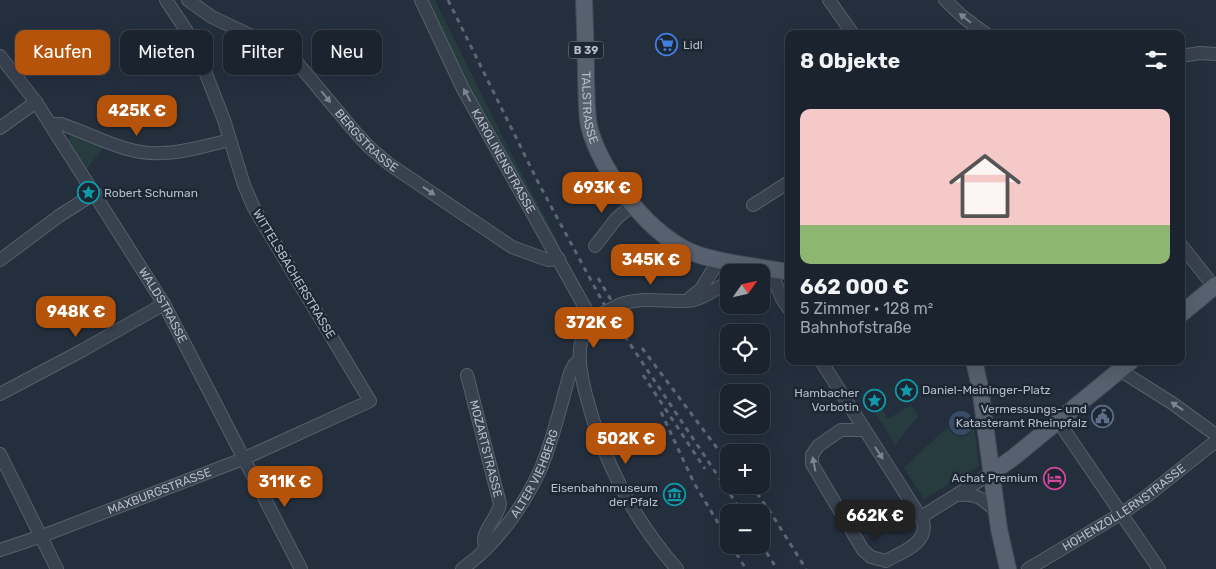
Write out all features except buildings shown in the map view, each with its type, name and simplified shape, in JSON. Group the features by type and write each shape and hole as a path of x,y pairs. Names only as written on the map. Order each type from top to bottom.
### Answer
{"main road":[{"name":"TALSTRASSE","path":"584,0 589,126 606,166 633,204"},
{"name":"B 39","path":"633,204 656,230 665,237 698,255 733,264"},
{"name":"B 39","path":"770,273 785,272"},
{"path":"1185,311 1215,287"},
{"path":"975,365 980,387 990,474 1008,569"},
{"path":"990,474 1014,457 1126,366"}],"street":[{"name":"WITTELSBACHERSTRASSE","path":"166,0 191,39 221,112 244,185 254,208 370,401"},
{"name":"BERGSTRASSE","path":"188,0 212,17 275,47 294,60 356,133 389,164 512,247 548,260 559,259"},
{"name":"KAROLINENSTRASSE","path":"422,0 463,88 559,259 595,318"},
{"path":"829,0 850,30"},
{"path":"945,0 981,30"},
{"path":"1185,55 1200,53 1216,54"},
{"name":"WALDSTRASSE","path":"0,56 36,102 164,304 302,569"},
{"path":"0,128 36,102"},
{"path":"50,124 61,124 123,148 149,153 162,154 184,151 230,140"},
{"path":"753,205 785,185"},
{"path":"0,260 59,216 95,193"},
{"path":"595,246 616,219 633,204"},
{"path":"1185,250 1215,287"},
{"path":"719,260 721,264"},
{"path":"684,301 701,289 719,260"},
{"path":"770,280 778,289 785,302"},
{"path":"677,569 638,516 618,482 601,443 590,411 578,360 580,346 585,331 595,318 619,305 639,300 684,301 699,299 720,287"},
{"path":"0,394 164,304"},
{"name":"ALTER VIEHBERG","path":"462,569 486,549 519,507 540,468 570,373 578,360"},
{"path":"823,365 921,517 924,530 921,539 886,561 876,559 867,554 813,469 812,455 818,446 841,430 864,430"},
{"path":"1126,366 1216,435"},
{"name":"MOZARTSTRASSE","path":"468,375 500,504 496,517 484,534 483,540 486,549"},
{"name":"MAXBURGSTRASSE","path":"0,550 42,536 244,459 370,401"},
{"path":"1058,422 1159,569"},
{"name":"HOHENZOLLERNSTRASSE","path":"1028,569 1122,513 1216,441"},
{"path":"0,454 57,569"},
{"path":"921,517 990,474"},
{"path":"957,495 976,496 997,512"}],"green space":[{"path":"426,0 435,0 502,136 558,242 556,244 467,86"},
{"path":"72,135 104,147 85,171 67,141"},
{"path":"911,405 918,416 895,445 875,412 881,408 888,419"},
{"path":"974,425 979,466 924,499 904,468 947,427 952,433 960,437 968,435"}],"water":[{"path":"961,411 966,412 972,418 972,428 966,434 961,435 956,434 950,428 949,423 950,418 956,412"}],"railway":[{"path":"448,0 540,186 606,308 737,504"},
{"path":"598,278 625,323"},
{"path":"642,348 720,452"},
{"path":"643,375 705,469"},
{"path":"661,412 694,483 720,526"},
{"path":"757,494 806,569"},
{"path":"737,554 746,569"},
{"path":"767,554 777,569"}],"place":[{"name":"Lidl","path":"667,45"},
{"name":"Robert Schuman","path":"88,193"},
{"name":"Daniel-Meininger-Platz","path":"906,390"},
{"name":"Hambacher Vorbotin","path":"875,400"},
{"name":"Vermessungs- und Katasteramt Rheinpfalz","path":"1103,416"},
{"name":"Achat Premium","path":"1054,478"},
{"name":"Eisenbahnmuseum der Pfalz","path":"674,495"}]}
